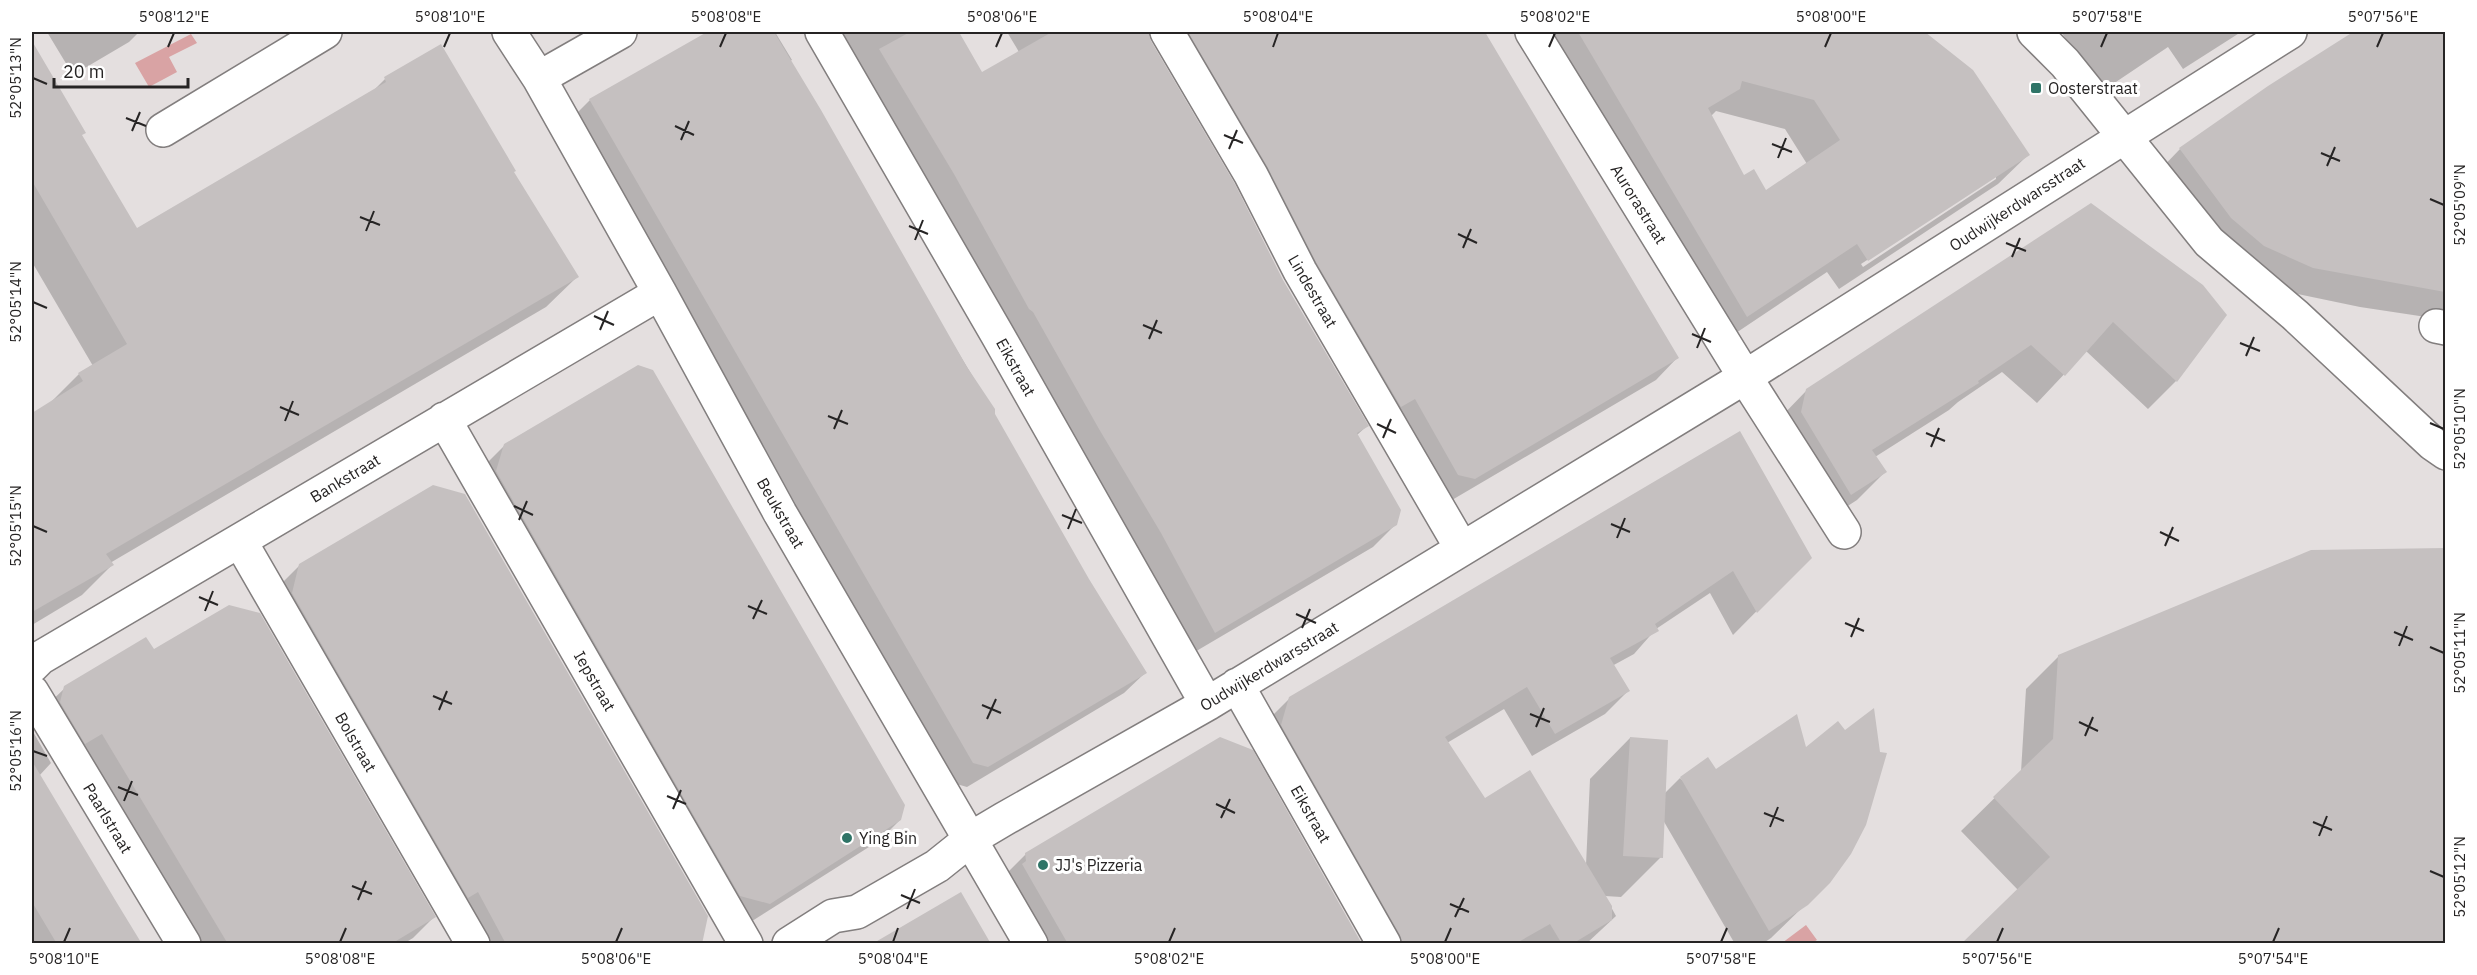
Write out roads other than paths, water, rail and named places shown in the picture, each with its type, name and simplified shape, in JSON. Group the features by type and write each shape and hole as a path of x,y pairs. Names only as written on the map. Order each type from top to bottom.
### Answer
{"street":[{"path":"163,130 325,32"},
{"name":"Beukstraat","path":"510,32 660,293 780,513 972,838 1031,944"},
{"path":"538,78 620,32"},
{"name":"Eikstraat","path":"822,32 997,334 1206,704"},
{"name":"Lindestraat","path":"1167,32 1251,175 1300,271 1462,549"},
{"name":"Aurorastraat","path":"1532,32 1745,378"},
{"path":"2034,32 2065,63 2209,242 2295,315 2445,453"},
{"name":"Oudwijkerdwarsstraat","path":"789,944 833,916 857,912 937,866 972,838 1238,685 1745,378 2290,32"},
{"name":"Bankstraat","path":"32,666 40,658 660,293"},
{"path":"1745,378 1844,532"},
{"name":"Iepstraat","path":"444,419 746,944"},
{"name":"Bolstraat","path":"240,541 472,944"},
{"name":"Eikstraat","path":"1238,685 1384,944"},
{"name":"Paarlstraat","path":"32,692 184,944"}],"place":[{"name":"Oosterstraat","path":"2036,88"},
{"name":"Ying Bin","path":"847,838"},
{"name":"JJ's Pizzeria","path":"1043,865"}]}
